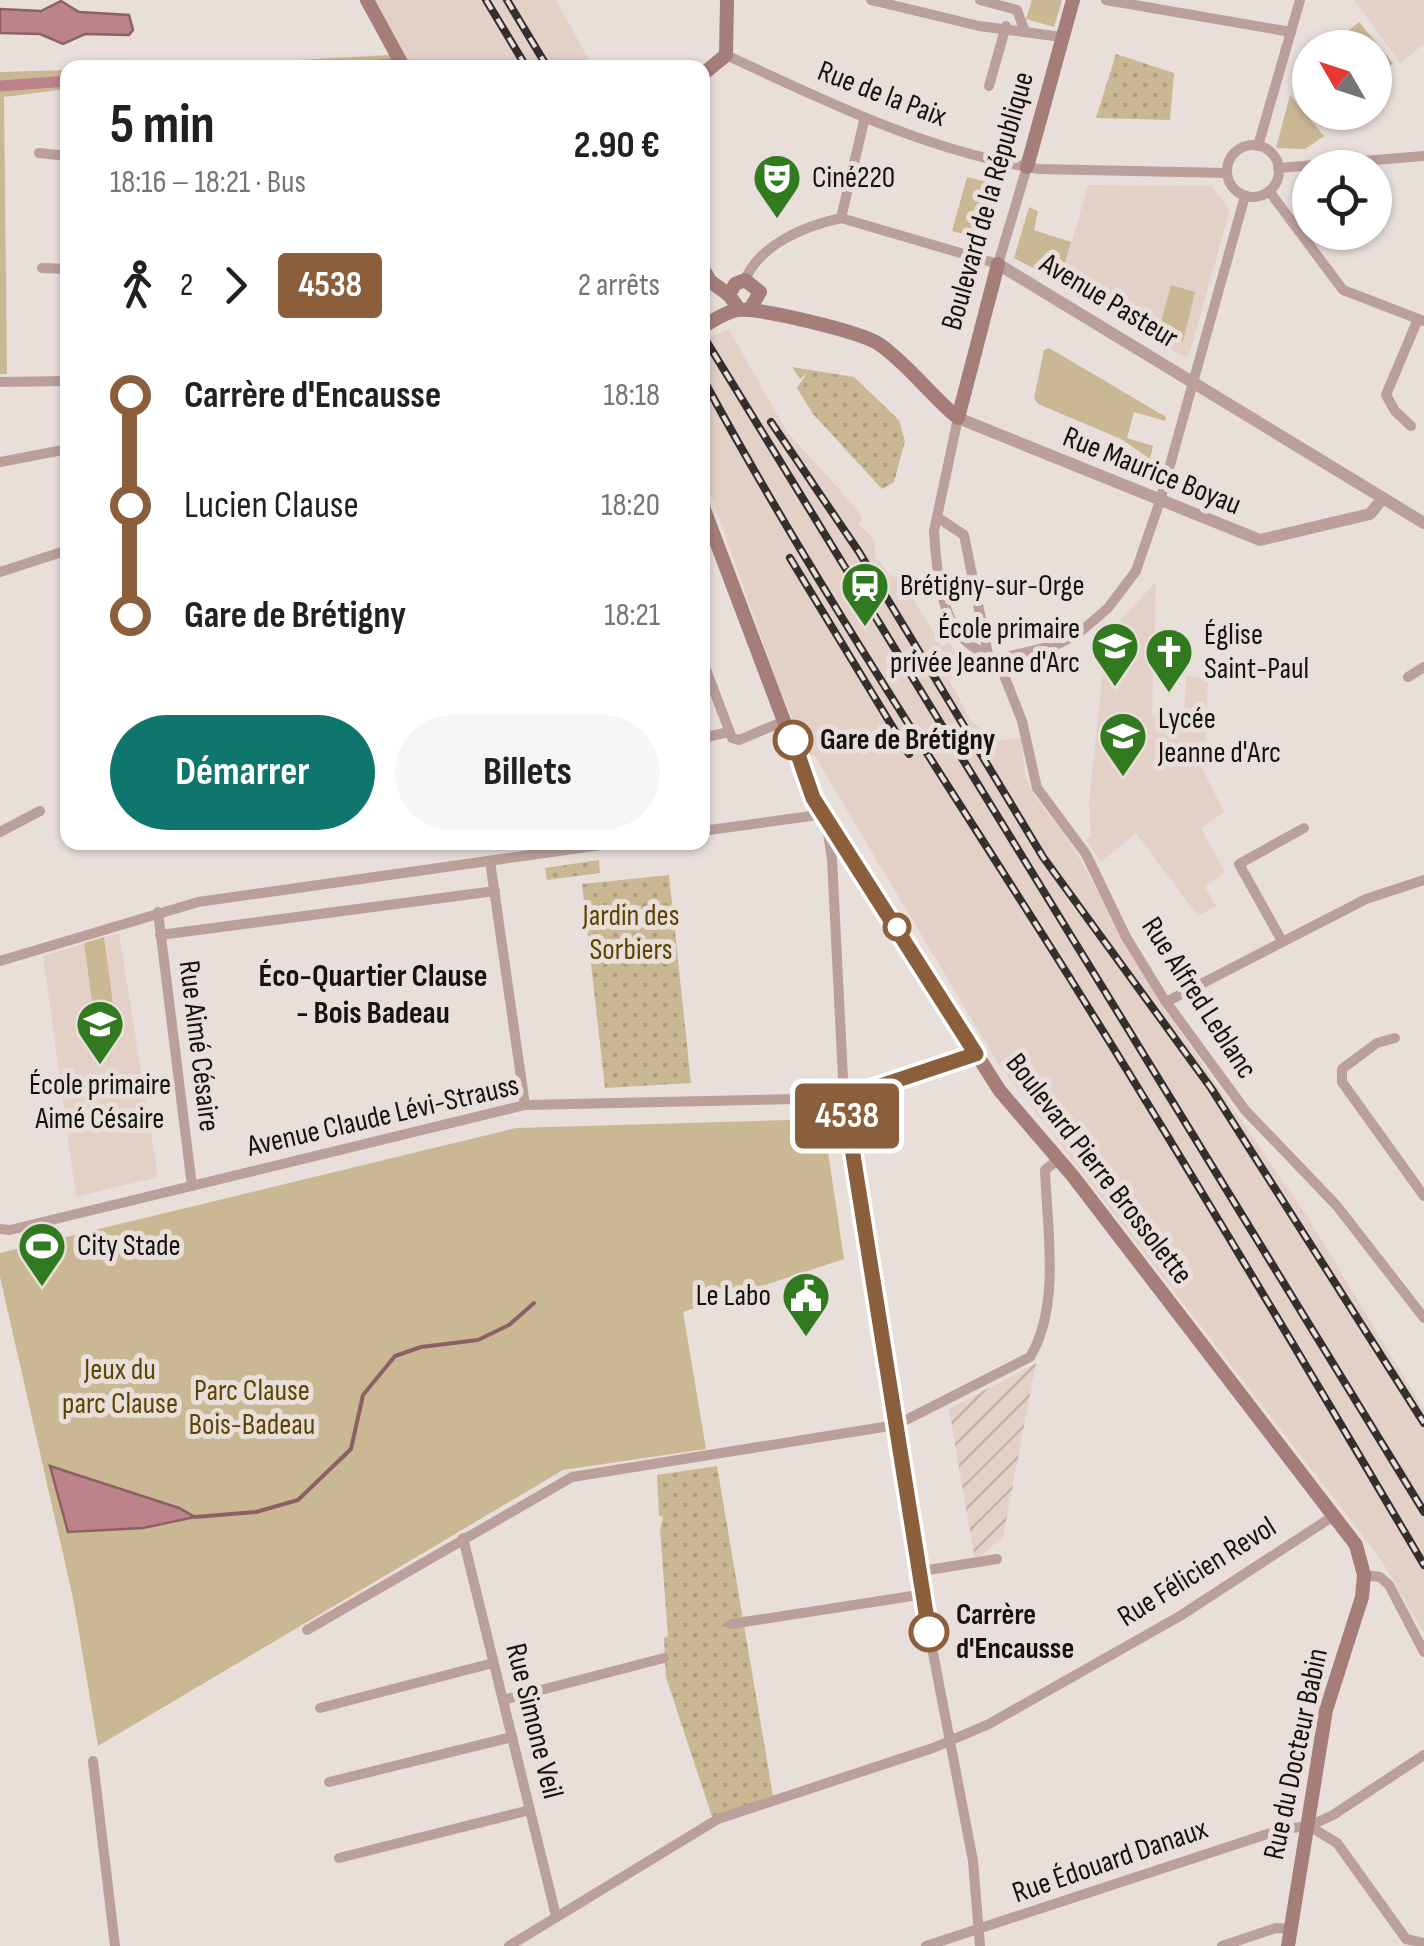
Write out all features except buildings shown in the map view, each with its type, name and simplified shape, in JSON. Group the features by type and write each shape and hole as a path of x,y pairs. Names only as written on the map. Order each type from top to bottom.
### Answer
{"main road":[{"path":"367,0 400,60"},
{"path":"710,68 726,55 727,0"},
{"name":"Boulevard de la République","path":"1027,167 1073,0"},
{"name":"Boulevard de la République","path":"958,418 998,264"},
{"path":"710,275 738,296 872,340 958,418"},
{"path":"710,312 738,296"},
{"path":"710,319 738,296"},
{"name":"Boulevard Pierre Brossolette","path":"710,526 813,798 1010,1103 1058,1159 1335,1515 1356,1545 1364,1575"},
{"name":"Rue du Docteur Babin","path":"1288,1946 1326,1710 1362,1598 1364,1575"}],"street":[{"path":"871,0 979,26 1006,26 1062,37"},
{"path":"980,0 1017,10 1024,29"},
{"path":"1106,0 1291,32"},
{"path":"1258,146 1300,0"},
{"path":"989,86 1006,26"},
{"name":"Rue de la Paix","path":"726,55 864,121 1027,167 1227,173"},
{"path":"841,218 864,121"},
{"path":"1258,146 1274,157 1278,168 1270,191 1245,196 1235,190 1227,173 1236,152 1258,146"},
{"path":"39,153 60,155"},
{"path":"1278,168 1424,156"},
{"name":"Boulevard de la République","path":"998,264 1027,167"},
{"path":"1270,191 1344,290 1421,320 1386,394 1394,411 1410,426"},
{"path":"958,418 935,544 952,628 962,642 988,654 1000,666 1010,656 1066,640 1108,608 1136,571 1160,502 1245,196"},
{"path":"738,296 764,252 816,224 841,218 998,264"},
{"name":"Avenue Pasteur","path":"998,264 1424,523"},
{"path":"42,268 60,268"},
{"path":"0,382 60,381"},
{"name":"Rue Maurice Boyau","path":"958,418 1260,540 1370,514 1382,498"},
{"path":"0,462 60,451"},
{"path":"937,517 964,535 988,654"},
{"path":"0,572 60,553"},
{"name":"Rue Alfred Leblanc","path":"1000,666 1022,721 1038,788 1086,854 1126,936 1166,1002 1244,1110 1337,1206 1424,1318"},
{"path":"1408,677 1424,667"},
{"path":"710,681 730,732 738,740 782,722"},
{"path":"710,736 730,732"},
{"path":"0,832 40,811"},
{"path":"710,830 825,814 832,859 844,1098 924,1594 973,1862 980,1946"},
{"path":"1282,942 1239,864 1304,828"},
{"path":"0,961 158,912 244,895 562,850"},
{"path":"490,861 526,1105"},
{"path":"1166,1002 1366,899 1424,880"},
{"path":"160,934 495,891"},
{"name":"Rue Aimé Césaire","path":"158,912 192,1186"},
{"path":"1395,1038 1377,1043 1342,1070 1342,1082 1424,1196"},
{"name":"Avenue Claude Lévi-Strauss","path":"0,1229 526,1105 844,1098 976,1054"},
{"path":"307,1630 572,1476 896,1425 1030,1356 1037,1345 1046,1301 1045,1170 1058,1159"},
{"name":"Rue Félicien Revol","path":"509,1946 718,1819 979,1728 1180,1616 1335,1515"},
{"name":"Rue Simone Veil","path":"463,1538 556,1916"},
{"path":"922,1571 997,1559"},
{"path":"1364,1575 1380,1577 1390,1585 1424,1652"},
{"path":"731,1624 924,1594"},
{"path":"502,1700 664,1658"},
{"path":"320,1708 493,1663"},
{"path":"330,1782 512,1738"},
{"name":"Rue Édouard Danaux","path":"926,1946 1283,1829 1310,1826 1424,1756"},
{"path":"94,1761 98,1830 116,1946"},
{"path":"339,1858 530,1810"},
{"path":"1310,1826 1337,1843 1404,1943 1424,1943"},
{"path":"1222,1946 1276,1928 1290,1929"}],"shaded area":[{"path":"373,0 556,0 589,60 402,60"},
{"path":"1354,0 1424,0 1424,44 1400,63 1392,52 1392,30 1376,30"},
{"path":"61,1 79,12 129,15 133,30 129,35 85,34 63,44 40,34 0,33 0,9 41,11"},
{"path":"1088,185 1211,186 1230,210 1189,355 1184,357 1060,282"},
{"path":"729,329 787,432 856,508 862,518 859,524 874,539 875,560 879,559 889,575 900,578 942,646 949,642 967,670 949,679 970,720 996,741 1021,738 1025,776 1037,799 1072,845 1160,1002 1307,1216 1424,1410 1424,1633 1380,1558 999,1065 814,755 809,756 779,687 710,493 710,337"},
{"path":"1156,582 1152,716 1184,717 1186,675 1208,680 1205,760 1201,766 1224,812 1201,828 1225,872 1205,887 1216,906 1198,916 1136,833 1101,862 1086,840 1091,837 1089,801 1107,634"},
{"name":"École primaire Aimé Césaire","path":"119,933 158,1177 76,1197 43,956"},
{"path":"1036,1363 1003,1537 975,1561 949,1409"},
{"path":"50,1466 179,1508 195,1517 143,1528 68,1532"}],"green space":[{"path":"1032,0 1062,0 1054,27 1026,19"},
{"path":"1359,22 1366,30 1349,30"},
{"path":"1116,54 1174,73 1170,120 1096,118"},
{"path":"390,55 392,60 298,60"},
{"path":"60,70 60,90 4,97 7,374 0,374 0,72"},
{"path":"1290,95 1292,130 1319,130 1324,136 1305,149 1276,148"},
{"path":"967,177 999,185 984,240 952,231"},
{"path":"1029,207 1038,211 1034,230 1071,242 1060,282 1014,258"},
{"path":"1171,285 1195,292 1183,341 1158,334"},
{"path":"1049,348 1166,417 1165,421 1134,412 1127,438 1153,446 1150,459 1121,439 1038,404 1034,398 1044,350"},
{"path":"792,367 854,377 899,420 905,441 894,482 882,489 813,414 797,388 807,373 800,379"},
{"path":"599,860 600,873 547,880 545,868"},
{"name":"Jardin des Sorbiers","path":"669,875 691,1083 605,1088 582,884"},
{"path":"104,937 117,1034 97,1037 84,943"},
{"name":"Parc Clause Bois-Badeau","path":"823,1119 844,1259 683,1312 706,1449 563,1470 98,1746 73,1598 0,1277 0,1253 516,1128"},
{"path":"717,1466 773,1796 712,1817 666,1677 664,1638 668,1636 660,1530 663,1517 659,1516 657,1475"}],"waterway":[{"path":"0,86 60,82"},
{"path":"195,1517 256,1512 298,1500 351,1449 363,1395 395,1356 421,1347 478,1340 509,1325 534,1303"}],"railway":[{"path":"486,0 522,60"},
{"path":"507,0 543,60"},
{"path":"710,347 1424,1512"},
{"path":"710,392 836,608 1073,983 1424,1565"},
{"path":"771,422 859,552 1043,857 1211,1088 1424,1423"},
{"path":"790,558 909,754"}],"bus line":[{"name":"4538","path":"793,740 813,798 976,1054 844,1098 929,1632"}],"place":[{"name":"Ciné220","path":"777,220"},
{"name":"Brétigny-sur-Orge","path":"865,628"},
{"name":"École primaire privée Jeanne d'Arc","path":"1115,688"},
{"name":"Église Saint-Paul","path":"1169,694"},
{"name":"Gare de Brétigny","path":"793,740"},
{"name":"Lycée Jeanne d'Arc","path":"1123,778"},
{"name":"École primaire Aimé Césaire","path":"100,1066"},
{"name":"City Stade","path":"42,1288"},
{"name":"Le Labo","path":"806,1338"},
{"name":"Carrère d'Encausse","path":"929,1632"}],"district":[{"name":"Éco-Quartier Clause - Bois Badeau","path":"373,994"}],"park label":[{"name":"Jeux du parc Clause","path":"120,1387"}]}
